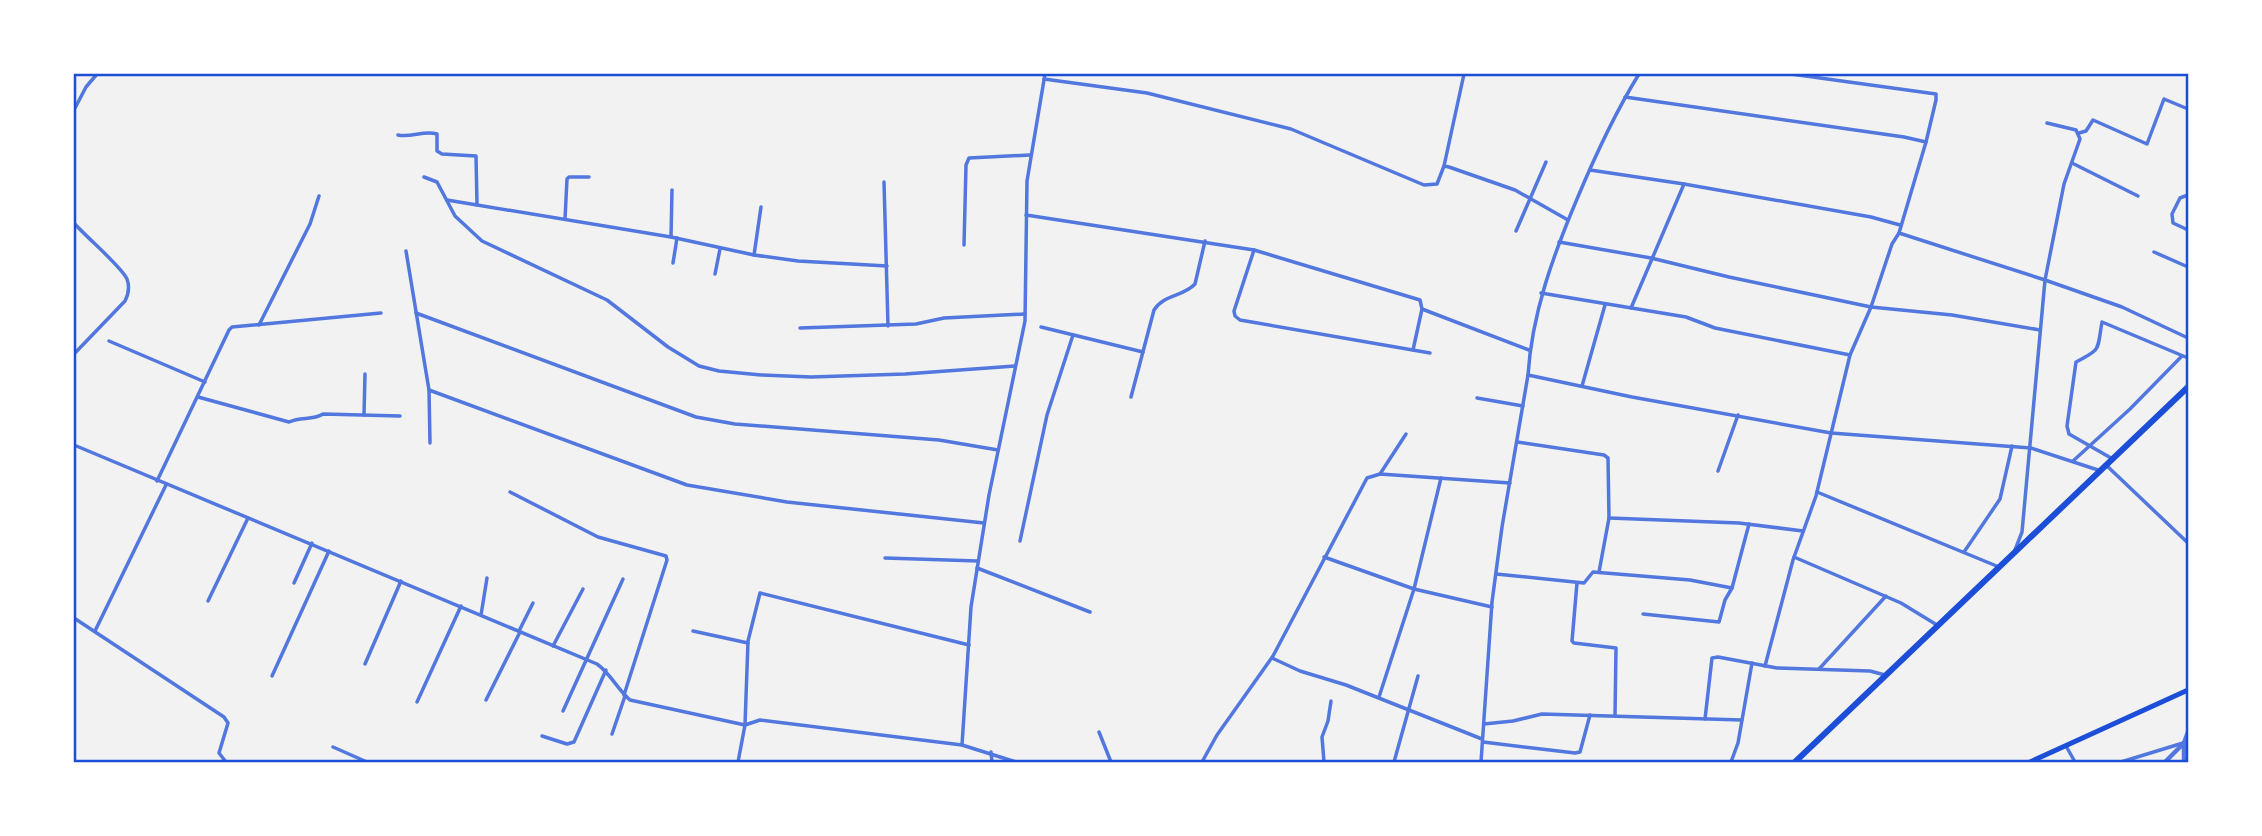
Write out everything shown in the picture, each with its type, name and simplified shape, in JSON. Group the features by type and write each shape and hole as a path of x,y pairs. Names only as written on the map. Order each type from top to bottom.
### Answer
{"main road":[{"path":"1795,762 2189,387"},
{"path":"2030,762 2189,690"}],"street":[{"path":"74,110 86,87 97,74"},
{"path":"962,745 971,607 998,450 1026,314 1026,215 1030,155 1045,76 1190,102 1291,129 1424,185 1437,184 1444,166 1464,74"},
{"path":"1481,762 1496,574 1541,293 1559,242 1590,170 1639,74"},
{"path":"1765,666 1794,557 1816,492 1850,355 1871,307 1892,244 1899,233 1936,100 1936,94 1791,74"},
{"path":"1625,97 1926,142"},
{"path":"2079,133 2086,131 2093,120 2147,144 2164,99 2189,109"},
{"path":"2014,554 2022,532 2045,280 2064,184 2080,139 2076,130 2047,123"},
{"path":"398,135 407,137 431,132 437,134 437,151 442,154 476,156 477,205"},
{"path":"964,245 966,165 969,158 1030,155"},
{"path":"1516,231 1546,162"},
{"path":"2072,163 2138,196"},
{"path":"1444,166 1515,190 1568,220"},
{"path":"1590,170 1871,217 1900,225"},
{"path":"424,177 437,182 455,215 482,241 607,300 668,347 699,366 761,375 811,377 1015,366"},
{"path":"565,219 567,179 589,177"},
{"path":"884,182 888,326"},
{"path":"1631,308 1684,184"},
{"path":"672,190 673,263"},
{"path":"2189,195 2180,198 2172,214 2173,223 2189,230"},
{"path":"259,325 310,224 318,196"},
{"path":"447,200 674,238 754,255 798,261 887,266"},
{"path":"754,255 761,207"},
{"path":"1026,215 1254,250 1420,300 1422,309 1413,350"},
{"path":"74,223 121,270 129,289 125,301 74,354"},
{"path":"1899,233 2122,307 2189,338"},
{"path":"1130,397 1154,310 1158,304 1172,296 1193,288 1205,241"},
{"path":"1559,242 1651,258 1871,307 1952,315 2040,330"},
{"path":"715,274 720,249"},
{"path":"1254,250 1234,311 1240,320 1430,353"},
{"path":"406,251 429,390 430,443"},
{"path":"2154,252 2189,267"},
{"path":"1541,293 1686,317 1715,328 1850,355"},
{"path":"1582,386 1605,305"},
{"path":"1422,309 1530,350"},
{"path":"157,481 232,327 381,313"},
{"path":"416,313 696,417 735,424 939,440 998,450"},
{"path":"800,328 888,326 944,318 1026,314"},
{"path":"2113,459 2069,434 2067,426 2076,362 2094,355 2102,322 2189,358"},
{"path":"1041,327 1143,352"},
{"path":"1020,541 1047,415 1073,335"},
{"path":"109,341 205,382"},
{"path":"2073,461 2182,355"},
{"path":"363,415 365,374"},
{"path":"1528,375 1831,433 2031,448 2104,468 2189,542"},
{"path":"429,390 687,485 787,502 985,523"},
{"path":"198,397 289,422 297,418 314,420 323,414 400,416"},
{"path":"1477,398 1523,406"},
{"path":"1718,471 1738,415"},
{"path":"1380,474 1406,433"},
{"path":"1517,442 1604,455 1608,458 1609,518 1599,572"},
{"path":"74,445 586,659 606,670 630,699 745,725 760,720 962,745 1016,762"},
{"path":"1964,552 2000,499 2012,446"},
{"path":"1202,762 1217,735 1272,658 1367,478 1380,474 1510,483"},
{"path":"1378,697 1414,589 1441,478"},
{"path":"94,632 166,485"},
{"path":"510,492 598,537 666,556 667,560 612,734"},
{"path":"1816,492 2000,567"},
{"path":"208,601 248,518"},
{"path":"1609,518 1749,524 1803,531"},
{"path":"1643,614 1719,622 1732,587 1749,524"},
{"path":"294,583 312,543"},
{"path":"272,676 329,551"},
{"path":"1324,557 1414,589 1492,607"},
{"path":"1794,557 1886,596 1938,626"},
{"path":"886,558 978,561"},
{"path":"977,568 1090,612"},
{"path":"1496,574 1584,583 1590,573 1599,572 1690,580 1732,587"},
{"path":"481,615 487,578"},
{"path":"563,711 622,579"},
{"path":"365,664 401,581"},
{"path":"1577,583 1572,641 1616,648 1615,715"},
{"path":"554,646 583,589"},
{"path":"738,762 745,725 748,643 758,596 763,592 969,645"},
{"path":"1819,669 1886,596"},
{"path":"486,700 533,603"},
{"path":"417,702 461,606"},
{"path":"74,618 224,717 228,723 218,750 221,759 226,762"},
{"path":"692,631 748,643"},
{"path":"1272,658 1300,671 1314,673 1378,697 1483,741 1580,752 1590,715"},
{"path":"1705,719 1712,658 1765,666 1870,671 1886,675"},
{"path":"1731,762 1738,743 1752,663"},
{"path":"542,736 567,744 574,742 606,670"},
{"path":"1394,762 1418,676"},
{"path":"1324,762 1322,737 1331,701"},
{"path":"1484,724 1542,714 1742,720"},
{"path":"1099,732 1111,762"},
{"path":"2165,762 2183,743 2189,732"},
{"path":"2122,762 2183,743"},
{"path":"2183,743 2184,762"},
{"path":"2066,746 2075,762"},
{"path":"333,747 367,762"},
{"path":"991,752 992,762"}]}
